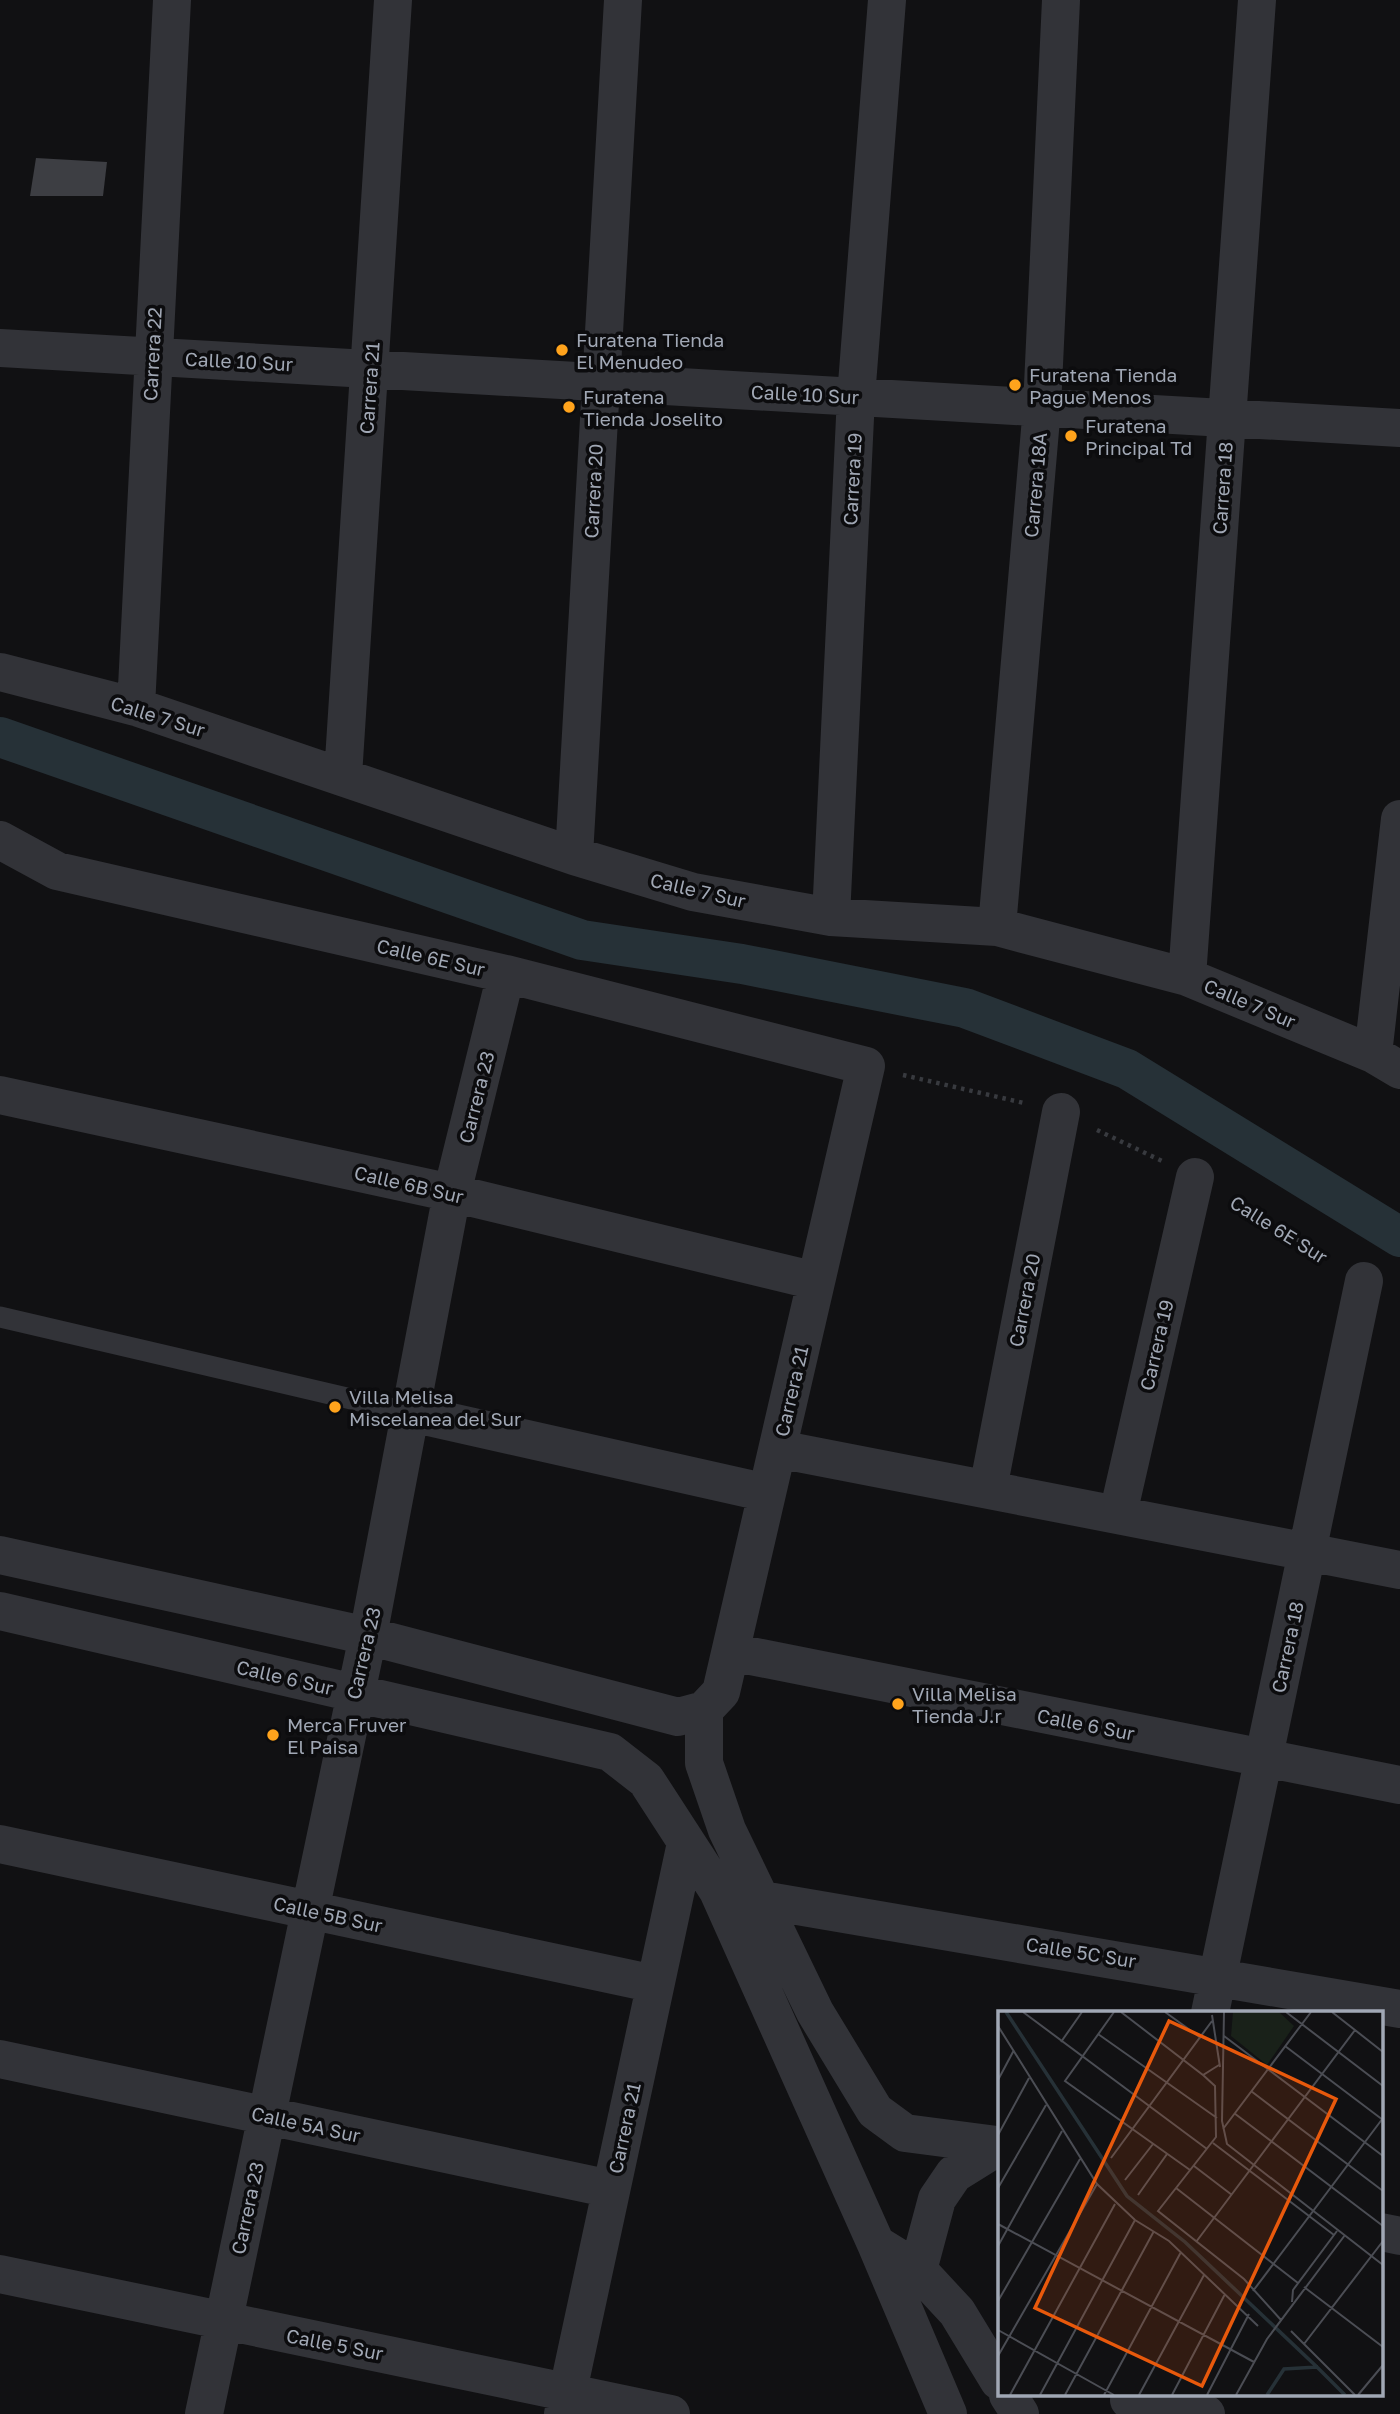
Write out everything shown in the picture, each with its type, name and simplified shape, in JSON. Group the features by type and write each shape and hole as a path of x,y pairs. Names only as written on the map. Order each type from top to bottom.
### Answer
{"street":[{"name":"Carrera 22","path":"136,708 151,356 172,0"},
{"name":"Carrera 21","path":"343,776 393,0"},
{"name":"Carrera 20","path":"574,856 599,382 623,0"},
{"name":"Carrera 19","path":"831,917 856,397 887,0"},
{"name":"Carrera 18A","path":"997,927 1042,407 1061,0"},
{"name":"Carrera 18","path":"1187,976 1257,0"},
{"name":"Calle 10 Sur","path":"0,348 1400,428"},
{"name":"Calle 7 Sur","path":"0,672 136,708 574,856 693,892 831,917 997,927 1187,976 1387,1062"},
{"path":"1387,1062 1400,819"},
{"name":"Calle 6E Sur","path":"0,841 58,871 506,974 866,1066"},
{"name":"Carrera 23","path":"205,2414 368,1636 452,1193 506,974"},
{"name":"Carrera 21","path":"705,1710 722,1692 866,1066"},
{"name":"Calle 6B Sur","path":"0,1095 452,1193 816,1281"},
{"name":"Carrera 20","path":"988,1489 1060,1112"},
{"name":"Carrera 19","path":"1118,1514 1195,1177"},
{"name":"Carrera 18","path":"1210,2011 1364,1281"},
{"path":"411,1413 767,1493"},
{"path":"778,1449 1400,1570"},
{"path":"0,1555 368,1636 678,1717 705,1710 704,1763 727,1830 815,2012 875,2111 905,2133 998,2146"},
{"name":"Calle 6 Sur","path":"0,1611 610,1752 646,1780 686,1843"},
{"name":"Calle 6 Sur","path":"731,1652 1400,1785"},
{"name":"Carrera 21","path":"566,2403 686,1843"},
{"path":"686,1843 718,1891 876,2244 948,2414"},
{"name":"Calle 5B Sur","path":"0,1844 655,1984"},
{"name":"Calle 5C Sur","path":"762,1900 1218,1975 1400,2008"},
{"name":"Calle 5A Sur","path":"0,2059 611,2189"},
{"path":"918,2270 937,2199 954,2174 998,2146"},
{"path":"1382,2232 1400,2236"},
{"path":"876,2244 918,2270 957,2312 998,2379"},
{"name":"Calle 5 Sur","path":"0,2274 224,2321 566,2403 671,2414"},
{"path":"1009,2396 1020,2414"},
{"path":"1128,2403 1206,2414"}],"lane":[{"path":"0,1317 411,1413"}],"path":[{"name":"Calle 6E Sur","path":"1195,1177 1364,1281"}],"building":[{"path":"36,158 107,162 103,196 30,196"}],"waterway":[{"path":"0,737 582,940 742,964 965,1008 1127,1069 1400,1237"}],"place":[{"name":"Furatena Tienda El Menudeo","path":"562,350"},
{"name":"Furatena Tienda Pague Menos","path":"1015,385"},
{"name":"Furatena Tienda Joselito","path":"569,407"},
{"name":"Furatena Principal Td","path":"1071,436"},
{"name":"Villa Melisa Miscelanea del Sur","path":"335,1407"},
{"name":"Villa Melisa Tienda J.r","path":"898,1704"},
{"name":"Merca Fruver El Paisa","path":"273,1735"}]}
